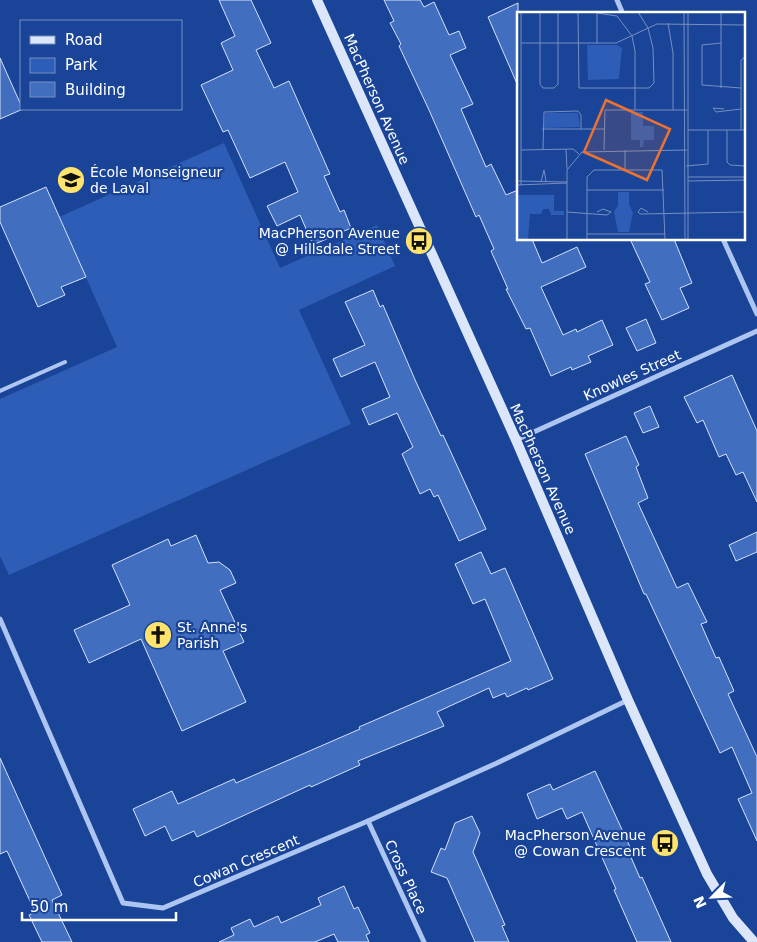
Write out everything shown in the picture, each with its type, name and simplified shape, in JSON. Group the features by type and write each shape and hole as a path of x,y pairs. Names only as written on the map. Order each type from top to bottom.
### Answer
{"street":[{"name":"MacPherson Avenue","path":"317,0 516,440 628,700 707,874 733,918 754,942"},
{"path":"617,0 622,12"},
{"path":"723,240 757,314"},
{"name":"Knowles Street","path":"516,440 757,330"},
{"name":"Cowan Crescent","path":"0,619 123,903 163,908 368,821 497,763 628,700"},
{"name":"Cross Place","path":"368,821 424,942"}],"lane":[{"path":"0,391 65,362"}],"green space":[{"path":"224,143 280,268 377,225 395,266 299,310 351,424 9,575 0,556 0,399 117,347 59,217"}],"building":[{"path":"219,0 251,0 271,43 256,50 274,88 289,81 330,174 324,176 340,212 344,210 351,228 313,245 300,215 277,226 267,206 298,192 285,162 250,178 228,130 223,132 201,85 233,70 221,43 235,36"},
{"path":"384,0 420,0 424,7 434,2 449,35 459,31 466,48 450,55 473,104 461,109 486,167 491,164 506,195 517,190 517,240 532,240 542,263 577,247 586,267 541,287 563,335 576,329 577,332 602,320 613,345 588,356 591,362 572,370 571,367 551,376 530,328 526,329 506,289 508,289 491,251 494,249 479,215 476,217 399,46 401,44 390,23 394,21"},
{"path":"518,3 517,84 488,17"},
{"path":"0,58 20,103 21,110 0,119"},
{"name":"École Monseigneur de Laval","path":"46,187 86,277 61,287 65,295 38,307 0,222 0,207"},
{"path":"630,240 674,240 692,283 680,288 689,308 662,320 645,284 650,282"},
{"path":"373,290 380,307 383,305 416,382 441,436 443,435 486,529 459,541 438,495 434,497 430,489 420,494 402,454 413,447 397,413 369,425 362,409 390,397 375,362 341,377 333,359 365,345 345,302"},
{"path":"646,319 656,343 637,351 626,328"},
{"path":"732,375 757,431 757,502 743,472 736,475 726,454 719,457 703,420 697,423 684,397"},
{"path":"650,406 659,427 643,433 634,413"},
{"path":"626,436 639,465 636,467 648,498 638,503 677,588 688,583 707,622 701,624 716,658 719,657 734,691 728,694 757,757 757,841 738,799 752,793 732,747 720,753 646,594 644,594 585,454"},
{"path":"757,532 757,552 736,561 729,545"},
{"name":"St. Anne's Parish","path":"196,535 208,563 219,562 230,570 236,583 220,590 244,642 223,651 246,702 182,731 141,639 89,663 74,630 130,605 112,565 168,539 171,546"},
{"path":"481,552 491,574 505,568 553,679 507,697 505,693 493,698 489,688 437,712 444,726 358,761 360,765 311,787 310,785 197,837 194,831 172,841 165,826 145,836 133,809 172,791 178,804 234,779 236,783 511,661 485,599 473,604 455,564"},
{"path":"0,758 62,895 52,900 72,942 42,942 29,915 35,912 7,851 0,854"},
{"path":"595,771 630,847 627,848 640,878 642,877 671,942 637,942 582,812 567,819 562,808 537,819 527,794 550,784 553,790"},
{"path":"472,816 480,833 473,852 505,925 502,926 509,942 475,942 447,878 431,872 441,848 445,850 455,823"},
{"path":"344,886 354,909 358,907 370,933 366,935 369,942 338,942 334,934 315,942 219,942 234,935 231,928 250,919 254,927 278,916 281,923 321,905 318,898"}],"place":[{"name":"École Monseigneur de Laval","path":"71,180"},
{"name":"MacPherson Avenue @ Hillsdale Street","path":"419,241"},
{"name":"St. Anne's Parish","path":"158,635"},
{"name":"MacPherson Avenue @ Cowan Crescent","path":"665,843"}]}
